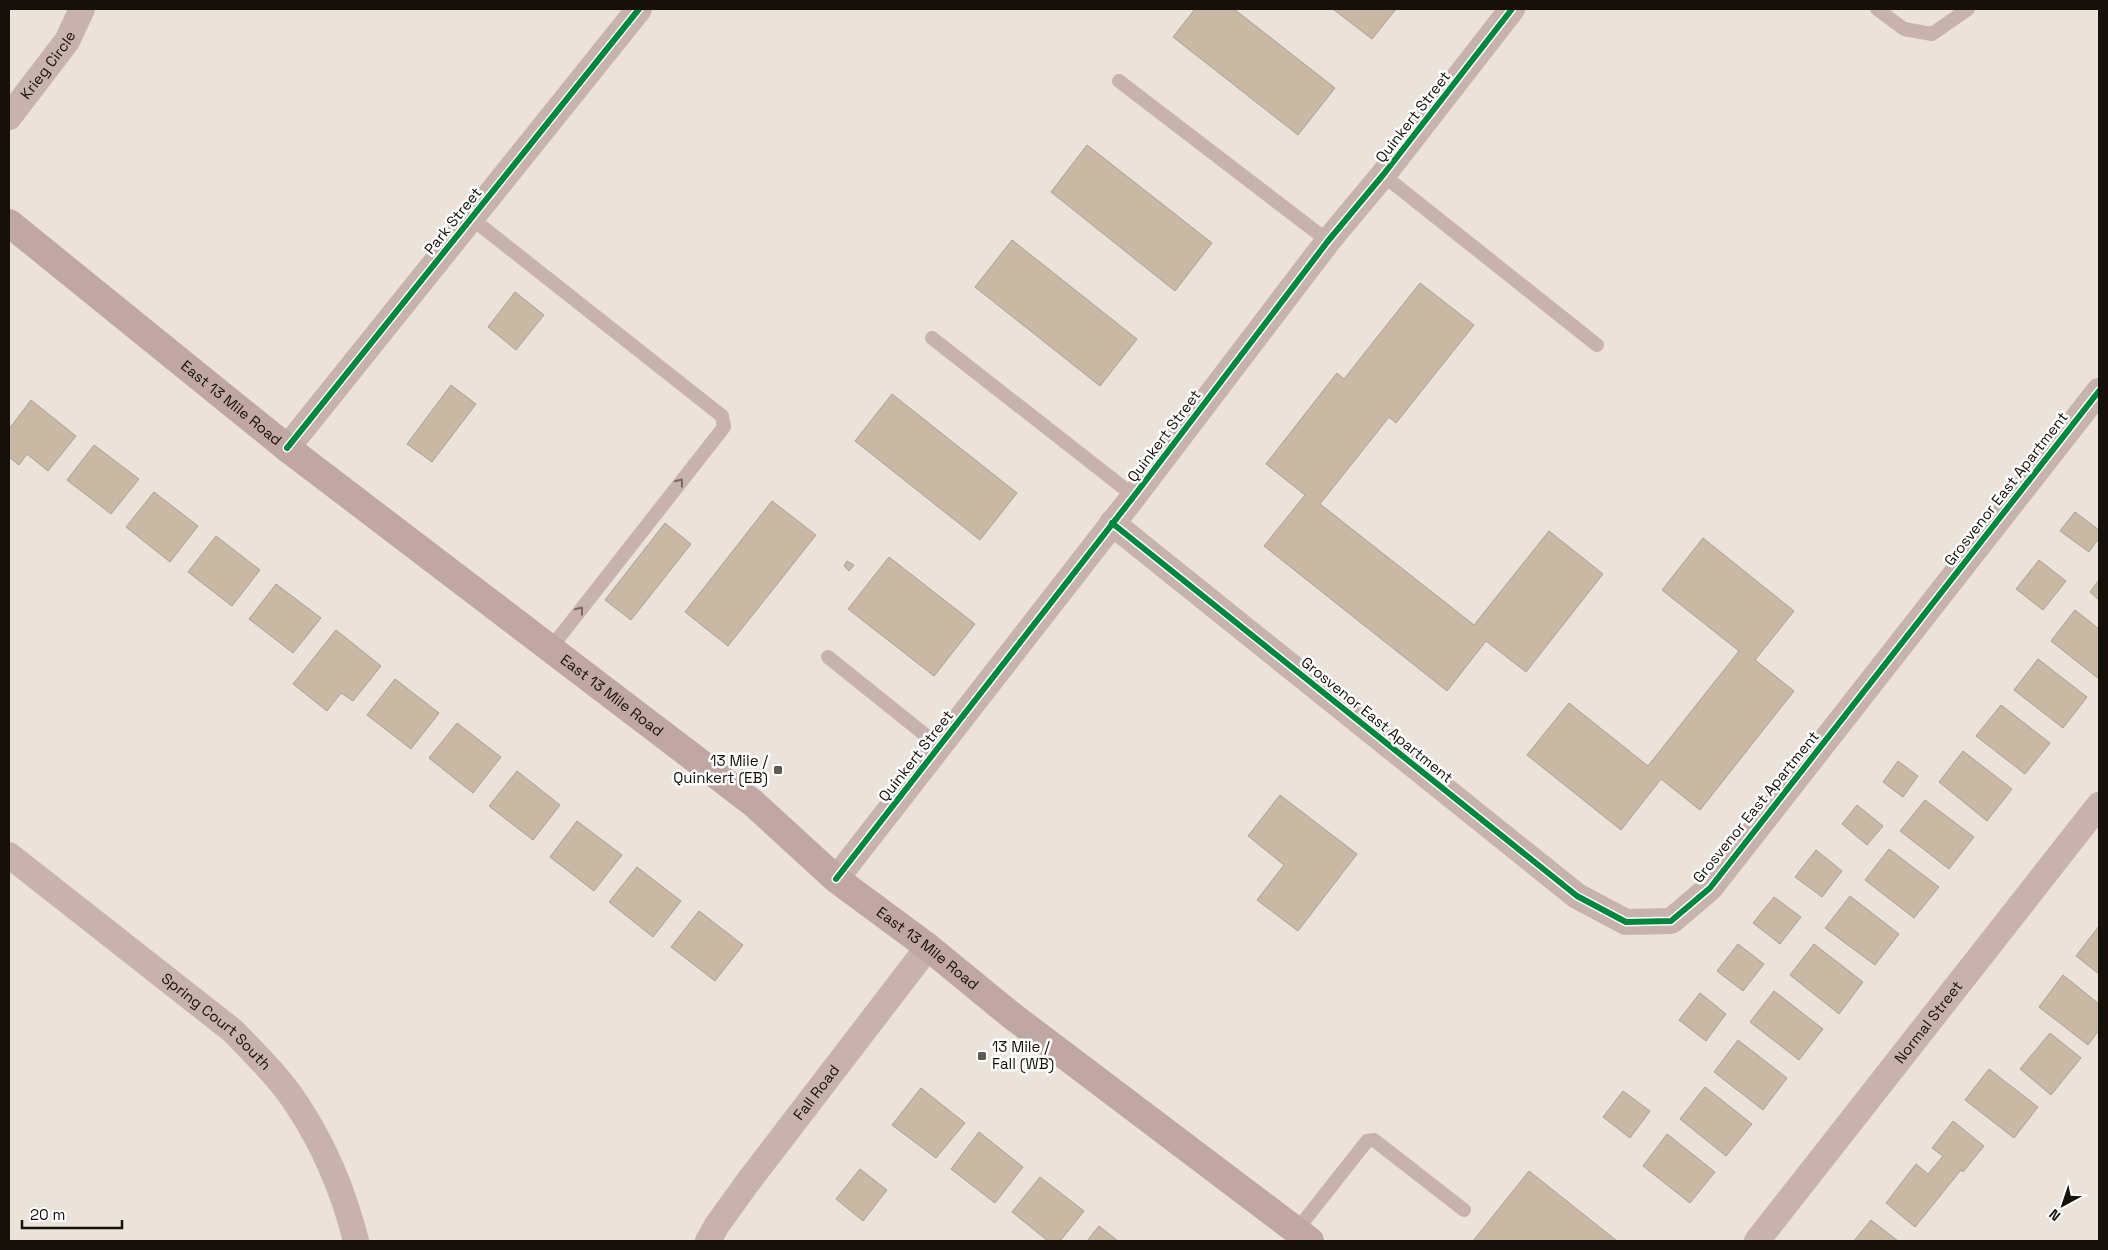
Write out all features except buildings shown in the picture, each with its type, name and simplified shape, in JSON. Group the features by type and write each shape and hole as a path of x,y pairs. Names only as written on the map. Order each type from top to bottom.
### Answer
{"main road":[{"name":"East 13 Mile Road","path":"9,223 287,448 753,803 836,879 928,948 1011,1015 1303,1236"}],"street":[{"name":"Krieg Circle","path":"9,118 67,41 82,9"},
{"name":"Park Street","path":"287,448 638,9"},
{"name":"Quinkert Street","path":"836,879 1134,496 1328,241 1383,175 1512,9"},
{"name":"Grosvenor East Apartment","path":"1112,523 1577,896 1626,922 1671,921 1710,888 2099,391"},
{"name":"Normal Street","path":"1757,1241 2099,804"},
{"name":"Spring Court South","path":"9,855 233,1031 259,1058 296,1103 325,1154 349,1212 356,1241"},
{"name":"Fall Road","path":"708,1241 717,1225 748,1182 928,948"}],"lane":[{"path":"1877,9 1904,29 1932,34 1968,9"},
{"path":"1119,81 1328,241"},
{"path":"1383,175 1597,345"},
{"path":"471,218 722,416 724,427 550,649"},
{"path":"932,338 1134,496"},
{"path":"828,657 940,746"},
{"path":"1303,1236 1367,1141 1374,1140 1464,1210"}],"cycle path":[{"path":"287,448 639,9"},
{"path":"836,879 1134,496 1328,241 1383,175 1512,9"},
{"path":"1112,523 1577,896 1626,922 1671,921 1710,888 2099,391"}],"place":[{"name":"13 Mile / Quinkert (EB)","path":"778,770"},
{"name":"13 Mile / Fall (WB)","path":"982,1056"}]}
